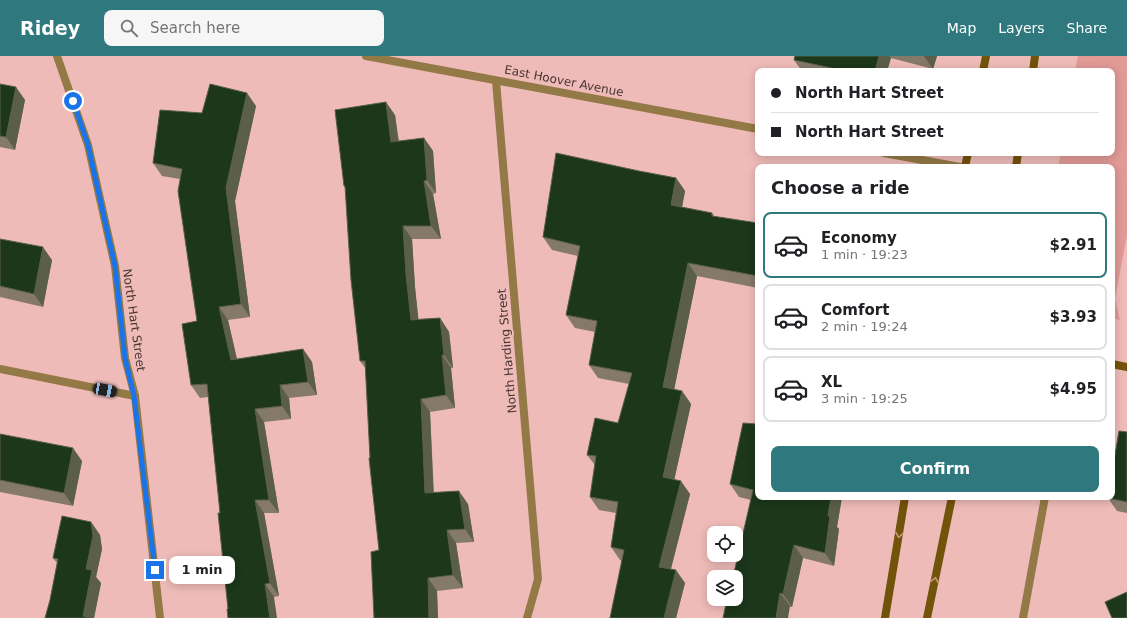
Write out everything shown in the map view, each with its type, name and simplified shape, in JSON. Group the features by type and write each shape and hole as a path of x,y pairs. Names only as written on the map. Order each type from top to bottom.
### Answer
{"street":[{"name":"North Hart Street","path":"57,56 88,145 115,266 125,358 134,396 160,618"},
{"name":"East Hoover Avenue","path":"366,56 755,129"},
{"path":"984,68 986,56"},
{"path":"1034,68 1036,56"},
{"name":"North Harding Street","path":"496,80 538,579 527,618"},
{"path":"900,156 944,164"},
{"path":"1115,365 1127,367"},
{"path":"0,369 134,396"},
{"path":"885,618 905,500"},
{"path":"927,618 951,500"},
{"path":"1024,618 1044,500"}],"shaded area":[{"path":"1078,56 1127,56 1127,235 1115,299 1115,164 1059,164 1060,156 1115,156 1115,68 1076,68"},
{"path":"1115,299 1120,320 1115,319"}],"building":[{"path":"795,56 879,56 876,68 832,68 794,60"},
{"path":"0,84 16,87 6,137 0,136"},
{"path":"210,84 247,93 226,188 241,304 219,307 231,360 303,349 308,382 280,385 282,406 255,409 269,500 255,500 270,583 265,584 270,618 228,618 218,513 220,513 207,384 191,385 182,324 197,321 178,191 182,169 153,163 160,110 202,113"},
{"path":"386,102 391,142 424,138 427,180 424,181 431,226 403,226 406,274 411,320 440,318 446,395 421,399 425,493 459,491 465,529 447,530 453,575 428,578 429,618 374,618 371,552 379,550 369,458 365,361 360,361 351,280 345,186 335,110"},
{"path":"556,153 676,178 671,205 712,213 712,216 755,223 755,275 688,263 663,387 682,391 663,477 681,481 659,567 676,570 664,618 610,618 624,550 611,547 618,502 590,497 596,456 587,455 595,418 618,423 632,373 589,365 597,321 566,315 580,246 543,237"},
{"path":"0,239 43,247 34,294 0,286"},
{"path":"743,423 755,424 755,500 831,500 825,553 794,545 783,594 780,593 776,618 723,618 726,606 743,606 743,570 735,570 736,562 743,562 743,534 753,490 730,484"},
{"path":"1119,431 1127,432 1127,502 1115,499 1115,454"},
{"path":"0,434 73,448 64,493 0,480"},
{"path":"62,516 91,522 93,536 86,569 92,570 83,616 87,618 45,618 58,559 53,558"},
{"path":"1127,592 1127,618 1112,618 1105,602"}],"route":[{"path":"73,101 88,145 115,266 125,358 134,396 155,570"}]}
